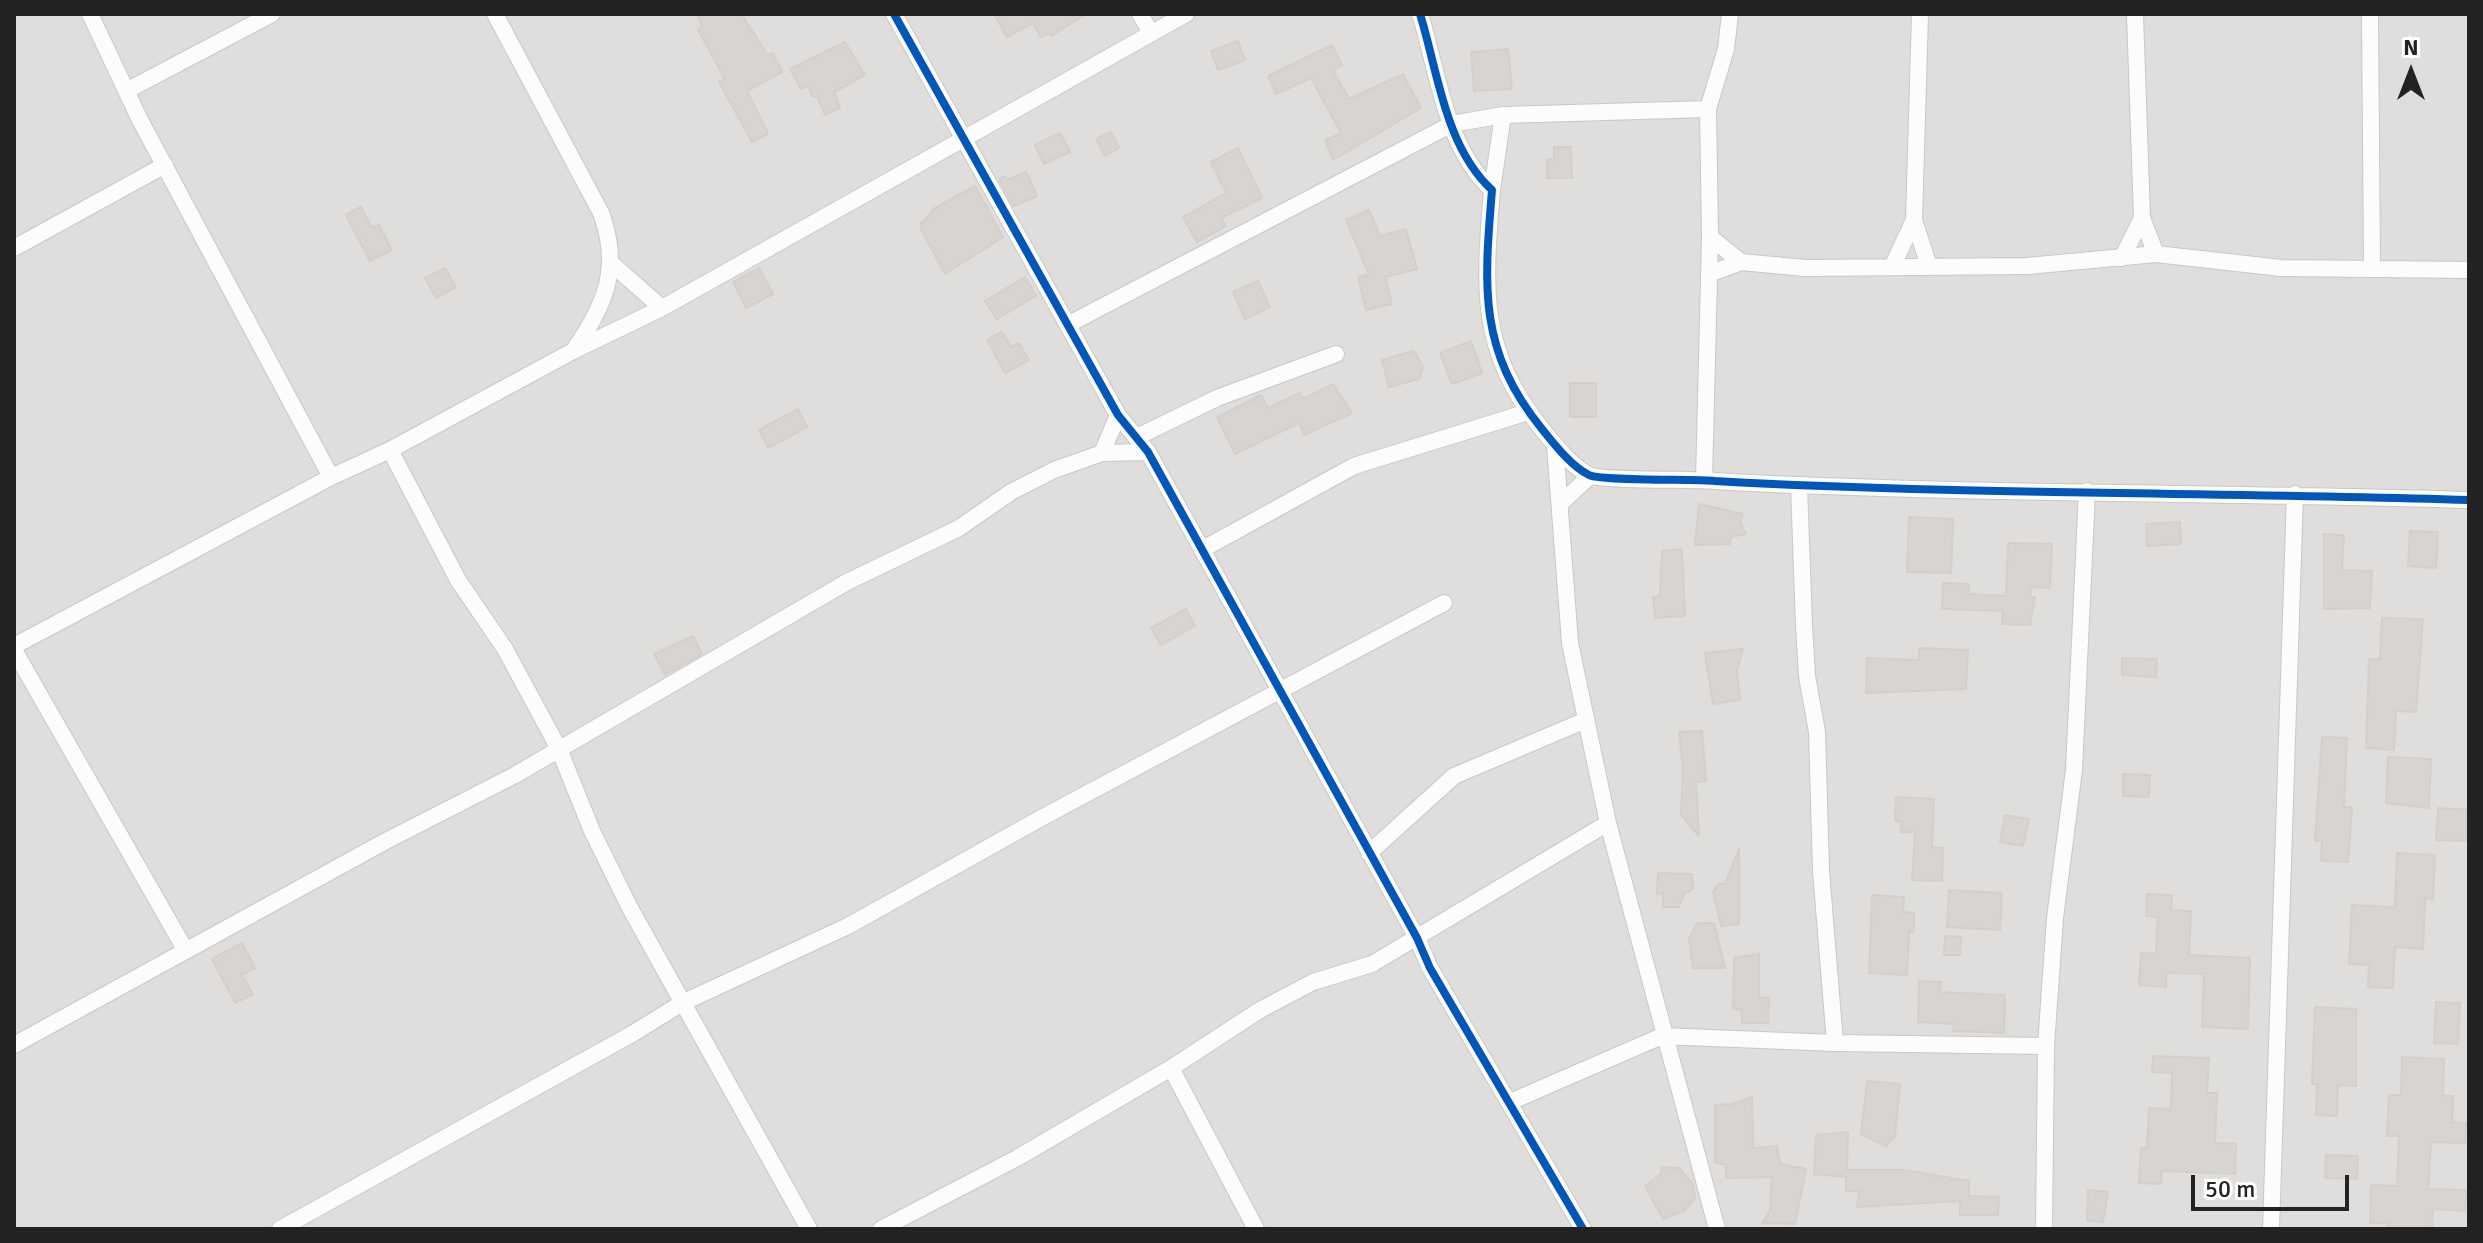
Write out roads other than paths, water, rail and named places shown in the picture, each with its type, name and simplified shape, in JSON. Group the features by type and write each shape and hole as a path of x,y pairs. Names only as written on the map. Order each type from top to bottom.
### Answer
{"street":[{"path":"90,14 126,91 331,477"},
{"path":"126,91 272,14"},
{"path":"495,14 601,213 610,236 612,264 599,309 573,351"},
{"path":"894,14 1118,415 1148,452 1279,694 1417,938 1430,968 1583,1229"},
{"path":"1140,14 1151,33"},
{"path":"186,951 14,648 331,477 390,450 573,351 662,308 1186,14"},
{"path":"1420,14 1452,124 1472,168 1492,190"},
{"path":"1704,480 1710,237 1708,109 1726,49 1730,14"},
{"path":"1920,14 1914,220 1929,266"},
{"path":"2135,14 2142,218 2156,254"},
{"path":"2370,14 2372,268"},
{"path":"1069,324 1288,213 1452,124 1503,115 1708,109"},
{"path":"1503,115 1492,190 1487,319 1510,384 1528,412 1555,445 1590,476 1799,485 2469,500"},
{"path":"14,248 165,165"},
{"path":"2122,258 2142,218"},
{"path":"1893,265 1914,220"},
{"path":"1710,237 1741,262"},
{"path":"1709,274 1741,262 1805,268 2027,266 2156,254 2281,268 2469,270"},
{"path":"612,264 662,308"},
{"path":"1137,437 1217,398 1336,354"},
{"path":"1203,549 1354,466 1528,412"},
{"path":"1102,453 1118,415"},
{"path":"1555,445 1570,643 1586,720 1608,823 1639,932 1662,1036 1718,1228"},
{"path":"390,450 458,580 505,649 559,749 599,844 682,1003 809,1229"},
{"path":"14,1045 559,749 764,634 847,582 959,528 1011,492 1054,470 1102,453 1148,452"},
{"path":"1560,504 1590,476"},
{"path":"1799,485 1807,676 1817,732 1821,871 1835,1043"},
{"path":"2044,1229 2046,1046 2055,918 2074,770 2087,491"},
{"path":"2271,1229 2295,494"},
{"path":"280,1229 682,1003 848,926 1043,817 1279,694 1444,603"},
{"path":"1369,853 1454,776 1586,720"},
{"path":"881,1229 1017,1158 1171,1068 1260,1010 1313,982 1372,964 1608,823"},
{"path":"1510,1102 1662,1036 1835,1043 2046,1046"},
{"path":"1171,1068 1256,1229"}]}
